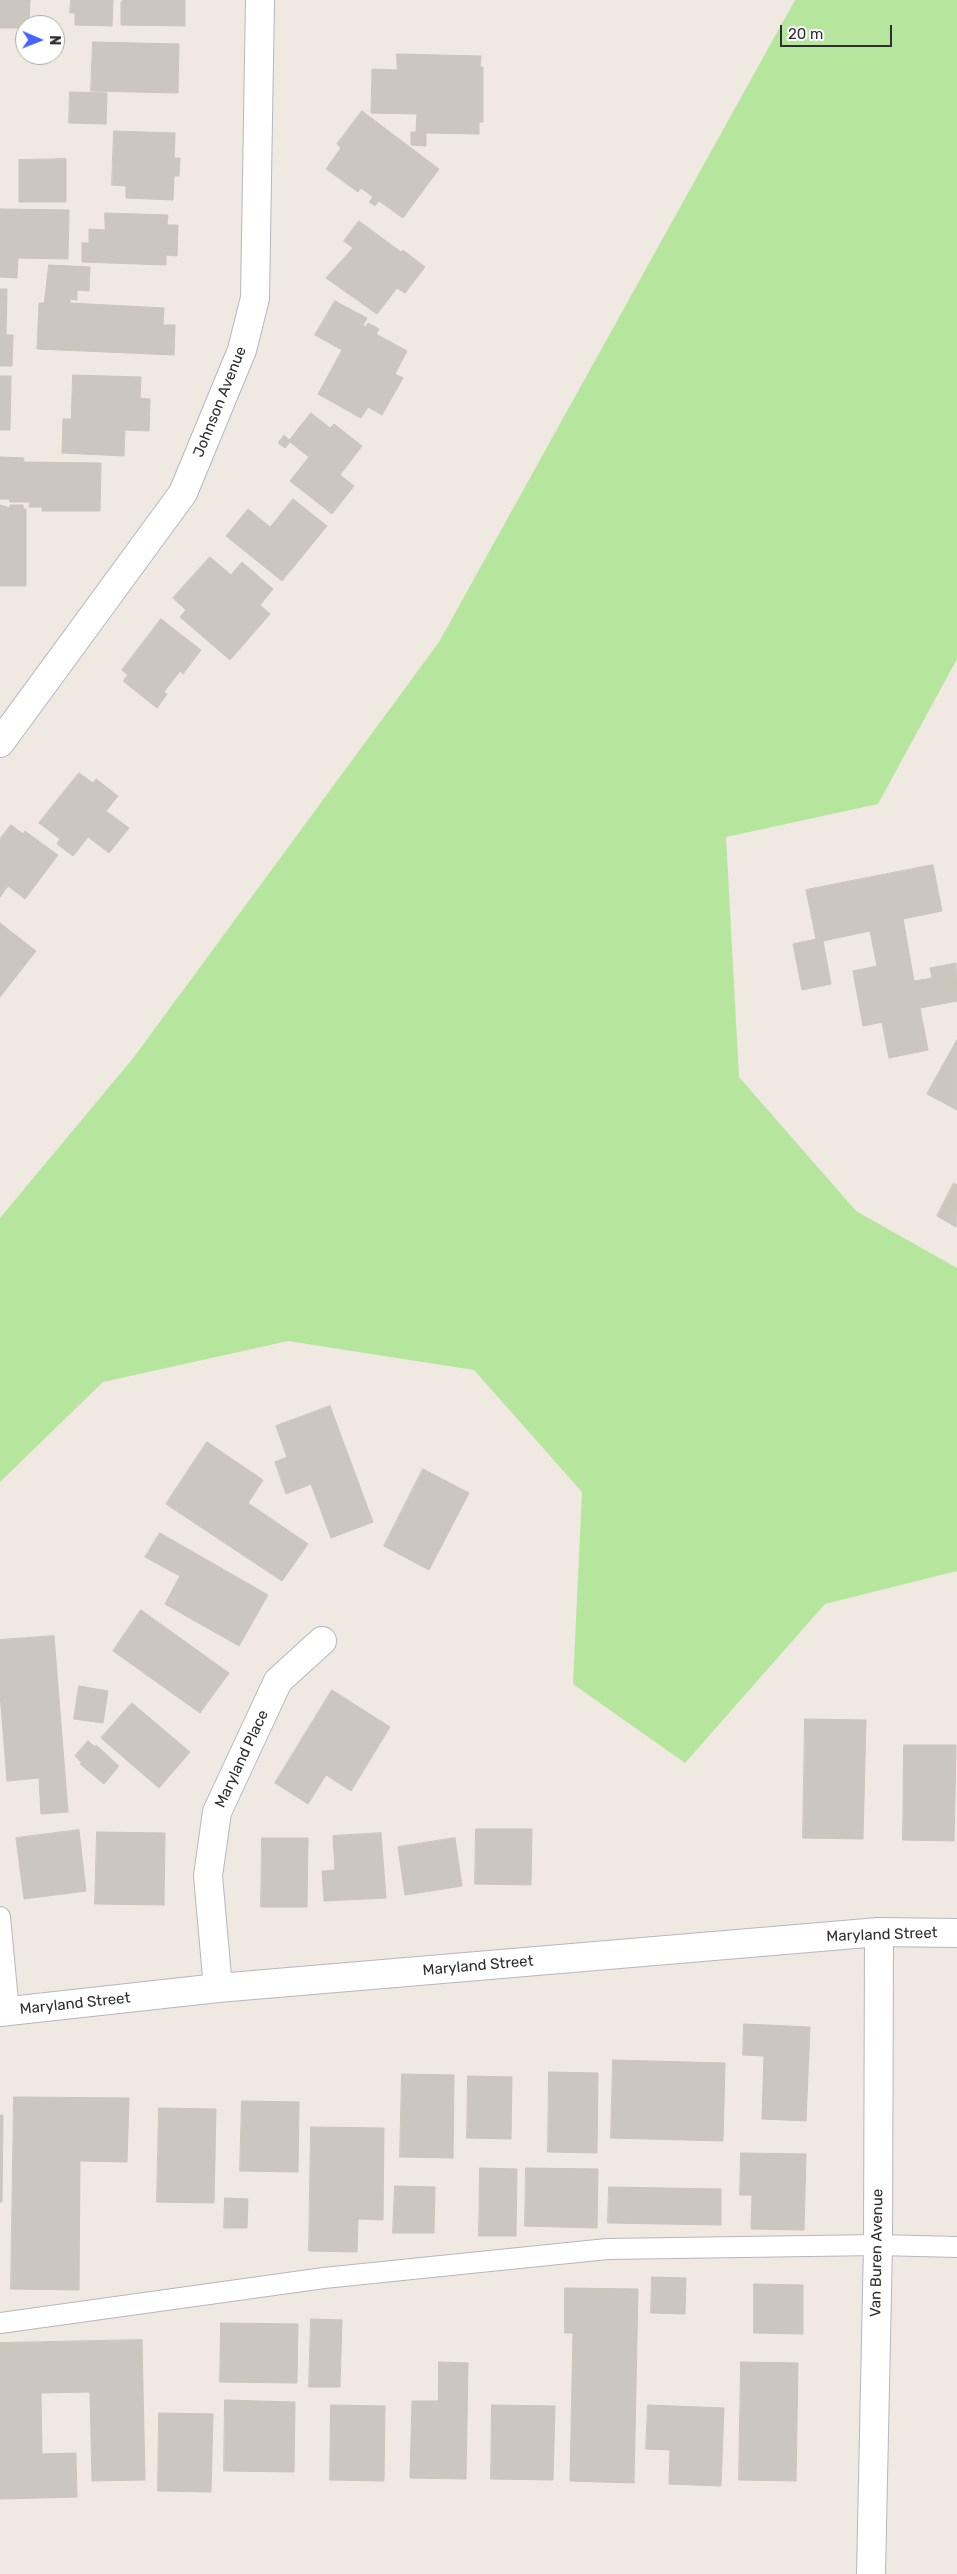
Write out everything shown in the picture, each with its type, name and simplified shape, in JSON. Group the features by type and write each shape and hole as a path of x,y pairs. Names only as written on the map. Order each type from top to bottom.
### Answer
{"street":[{"name":"Johnson Avenue","path":"0,743 183,493 242,350 255,298 260,0"},
{"name":"Maryland Place","path":"218,1988 208,1876 217,1812 278,1681 322,1641"},
{"name":"Maryland Street","path":"4,2012 218,1988 879,1932 957,1933"},
{"name":"Van Buren Avenue","path":"871,2574 878,2245 879,1932"}],"lane":[{"path":"0,1917 4,2012"},
{"path":"0,2323 324,2278 607,2249 878,2245 957,2247"}],"green space":[{"path":"795,0 957,0 957,659 878,804 726,837 739,1077 856,1211 957,1268 957,1571 825,1604 685,1763 573,1684 582,1492 474,1370 288,1341 103,1382 0,1482 0,1218 134,1057 439,642"}],"building":[{"path":"0,0 30,0 29,15 15,15 15,28 0,28"},
{"path":"71,0 113,0 112,26 75,25 75,13 70,13"},
{"path":"124,0 185,0 185,26 121,25 121,2"},
{"path":"93,42 179,44 178,93 91,91"},
{"path":"397,54 481,56 480,67 483,67 483,122 479,122 479,134 426,133 426,146 411,145 411,132 416,132 417,114 371,113 372,69 397,70"},
{"path":"70,92 107,93 106,124 69,123"},
{"path":"362,111 439,169 403,218 379,201 375,206 369,202 373,197 361,188 358,192 326,169 341,148 337,144"},
{"path":"114,131 175,133 174,158 180,158 179,176 174,176 173,200 126,198 126,186 112,185"},
{"path":"66,159 66,202 19,202 19,160"},
{"path":"0,209 69,210 68,259 18,258 17,278 0,277"},
{"path":"105,213 168,215 167,225 178,225 177,256 166,255 166,265 82,262 82,243 89,243 89,229 105,230"},
{"path":"359,221 425,267 405,293 397,288 377,314 326,278 353,248 344,241"},
{"path":"49,265 90,267 89,291 77,290 77,300 70,299 70,303 164,308 163,325 175,325 174,355 37,349 39,303 44,303"},
{"path":"0,289 7,289 6,335 13,335 12,366 0,366"},
{"path":"335,301 367,318 363,325 366,327 368,323 379,329 376,334 407,351 395,374 403,378 382,415 368,407 361,418 318,394 342,350 315,335"},
{"path":"73,375 141,377 140,398 150,399 149,431 125,430 124,456 62,453 63,419 71,419"},
{"path":"0,376 11,376 10,430 0,430"},
{"path":"311,413 330,428 334,424 362,446 340,475 354,486 332,514 290,481 309,457 290,442 285,448 278,443 284,435 289,440"},
{"path":"0,457 24,458 23,462 101,463 100,511 42,511 42,507 29,507 30,502 10,502 9,499 0,499"},
{"path":"293,499 327,526 282,581 226,536 248,509 270,527"},
{"path":"0,505 10,508 10,505 23,505 23,509 26,509 26,586 0,586"},
{"path":"210,557 231,575 242,562 273,589 260,605 270,614 230,660 180,617 186,610 173,598"},
{"path":"161,619 201,650 183,674 180,671 164,692 167,694 157,708 123,681 128,675 122,670"},
{"path":"79,773 93,783 96,779 118,796 106,811 129,828 109,853 88,837 73,856 57,844 60,839 39,823"},
{"path":"11,825 23,834 25,831 58,855 25,899 8,886 0,897 0,839"},
{"path":"933,865 942,911 903,919 914,981 932,978 930,968 956,963 957,1001 920,1008 928,1050 889,1058 882,1022 863,1026 853,971 877,966 870,931 823,941 831,984 802,990 793,944 816,939 806,890"},
{"path":"0,923 36,951 0,997"},
{"path":"957,1040 957,1110 927,1094"},
{"path":"954,1183 957,1185 956,1227 937,1216"},
{"path":"330,1406 373,1522 331,1538 311,1484 286,1494 275,1462 287,1457 276,1426"},
{"path":"207,1442 263,1480 248,1503 308,1544 282,1581 166,1504"},
{"path":"423,1469 469,1493 429,1570 384,1546"},
{"path":"160,1533 268,1595 239,1646 165,1604 180,1576 145,1557"},
{"path":"141,1610 229,1673 200,1713 113,1651"},
{"path":"54,1636 68,1812 41,1814 39,1778 7,1781 0,1693 0,1640"},
{"path":"79,1686 108,1691 103,1723 74,1719"},
{"path":"332,1690 390,1727 351,1791 326,1775 308,1804 275,1783"},
{"path":"132,1703 190,1752 159,1788 101,1738"},
{"path":"805,1719 866,1720 863,1839 803,1838"},
{"path":"88,1741 95,1747 96,1745 119,1766 104,1784 80,1764 82,1763 75,1756"},
{"path":"904,1745 956,1745 954,1841 903,1840"},
{"path":"476,1829 532,1829 531,1885 475,1884"},
{"path":"79,1830 86,1891 24,1899 16,1838"},
{"path":"97,1832 165,1833 164,1905 95,1904"},
{"path":"381,1833 386,1898 324,1901 322,1871 335,1870 333,1836"},
{"path":"262,1838 308,1838 307,1907 261,1907"},
{"path":"455,1838 462,1886 405,1895 398,1847"},
{"path":"744,2024 810,2027 806,2121 762,2119 764,2056 743,2055"},
{"path":"613,2060 725,2063 723,2141 611,2138"},
{"path":"549,2072 598,2073 597,2153 548,2152"},
{"path":"402,2074 454,2075 453,2158 400,2157"},
{"path":"468,2076 512,2077 511,2139 467,2138"},
{"path":"14,2097 129,2098 127,2162 80,2161 79,2290 11,2289"},
{"path":"242,2101 299,2102 298,2172 240,2171"},
{"path":"159,2108 216,2109 214,2203 157,2202"},
{"path":"0,2115 3,2115 2,2202 0,2202"},
{"path":"311,2127 384,2128 383,2220 358,2219 357,2252 309,2251"},
{"path":"741,2153 806,2154 804,2230 751,2229 752,2195 740,2195"},
{"path":"480,2168 517,2169 516,2236 479,2236"},
{"path":"526,2168 598,2169 597,2228 525,2226"},
{"path":"395,2186 435,2187 434,2233 393,2233"},
{"path":"609,2187 721,2189 721,2225 608,2223"},
{"path":"225,2198 248,2199 247,2228 224,2228"},
{"path":"652,2277 686,2278 685,2314 651,2313"},
{"path":"754,2284 803,2285 803,2334 754,2333"},
{"path":"565,2288 638,2289 634,2483 570,2481 573,2333 565,2333"},
{"path":"311,2319 342,2320 340,2387 309,2387"},
{"path":"221,2323 298,2324 297,2383 220,2382"},
{"path":"142,2340 145,2480 92,2481 90,2392 41,2393 42,2454 76,2453 77,2497 0,2499 0,2343"},
{"path":"439,2362 468,2363 466,2479 410,2478 412,2401 438,2401"},
{"path":"741,2362 798,2363 796,2481 739,2480"},
{"path":"225,2400 295,2402 294,2472 224,2471"},
{"path":"331,2405 385,2406 384,2481 330,2480"},
{"path":"492,2405 555,2406 553,2480 491,2479"},
{"path":"648,2405 724,2408 721,2486 669,2484 670,2450 646,2449"},
{"path":"159,2413 213,2414 211,2492 158,2491"}]}
